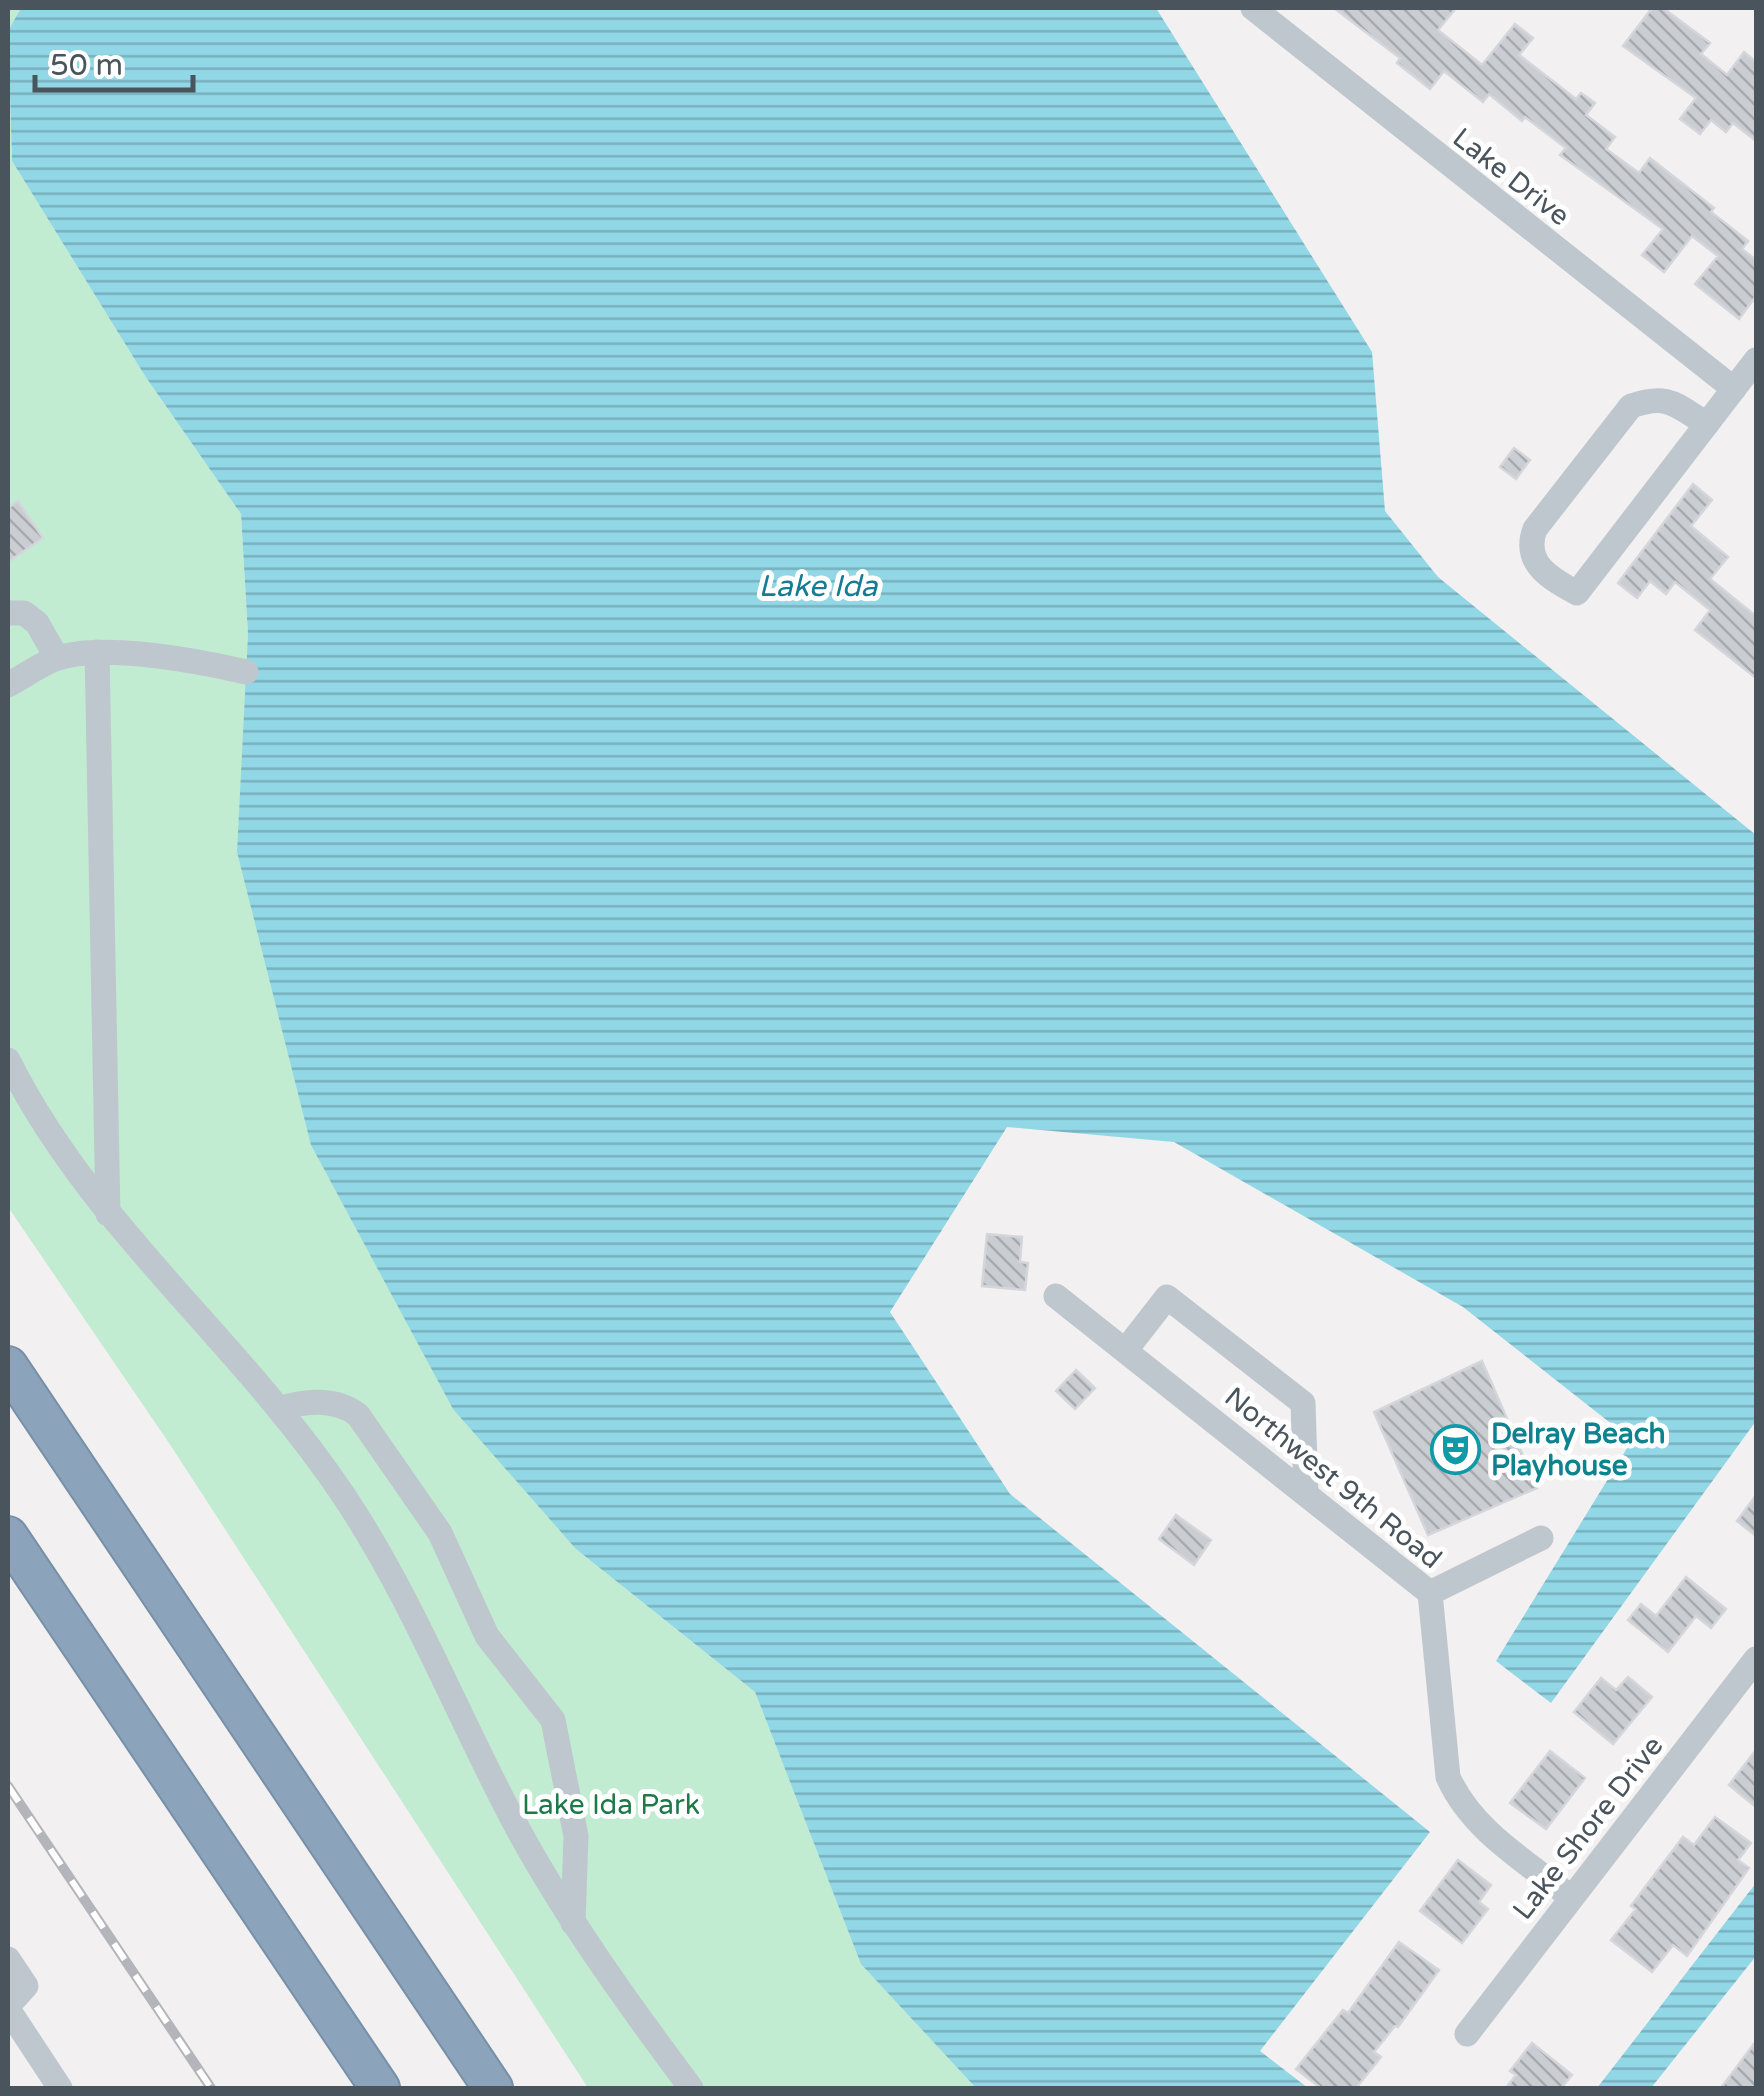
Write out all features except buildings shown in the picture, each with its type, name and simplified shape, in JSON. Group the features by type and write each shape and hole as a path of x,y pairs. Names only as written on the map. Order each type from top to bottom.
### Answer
{"highway":[{"path":"8,1366 493,2088"},
{"path":"8,1536 380,2088"}],"street":[{"name":"Lake Drive","path":"1253,8 1734,390"},
{"path":"1707,424 1654,398 1631,406 1545,516 1530,542 1534,561 1544,573 1577,593 1734,390 1756,360"},
{"path":"8,613 24,612 36,623 57,658"},
{"path":"97,652 108,1214"},
{"path":"8,685 57,658 97,652 199,662 246,672"},
{"path":"8,1060 34,1112 108,1214 280,1410 343,1494 387,1564 519,1831 573,1924 600,1967 691,2088"},
{"name":"Northwest 9th Road","path":"1056,1296 1430,1593 1448,1776 1454,1792 1473,1820 1572,1898"},
{"path":"1125,1351 1167,1298 1303,1402 1306,1494"},
{"path":"280,1410 317,1402 347,1406 358,1415 440,1533 488,1636 553,1720 576,1836 573,1924"},
{"path":"1430,1593 1541,1538"},
{"name":"Lake Shore Drive","path":"1468,2034 1756,1659"},
{"path":"8,1959 26,1986 8,2008 60,2088"}],"green space":[{"path":"8,8 21,8 8,31"},
{"name":"Lake Ida Park","path":"8,31 12,161 145,376 241,514 248,635 576,1549 755,1692 861,1963 976,2088 588,2088 169,1443 8,1207"}],"water":[{"name":"Lake Ida","path":"21,8 1156,8 1372,352 1385,511 1438,577 1756,835 1756,1421 1551,1703 1496,1661 1632,1440 1463,1307 1174,1142 1007,1127 890,1312 1010,1494 1430,1832 1260,2051 1308,2088 976,2088 861,1964 755,1692 576,1549 453,1409 311,1145 237,852 248,635 241,514 145,376 12,161 8,31"},
{"path":"1756,1883 1756,1956 1651,2088 1597,2088"}],"railway":[{"path":"8,1786 211,2088"}],"place":[{"name":"Delray Beach Playhouse","path":"1456,1450"}]}
